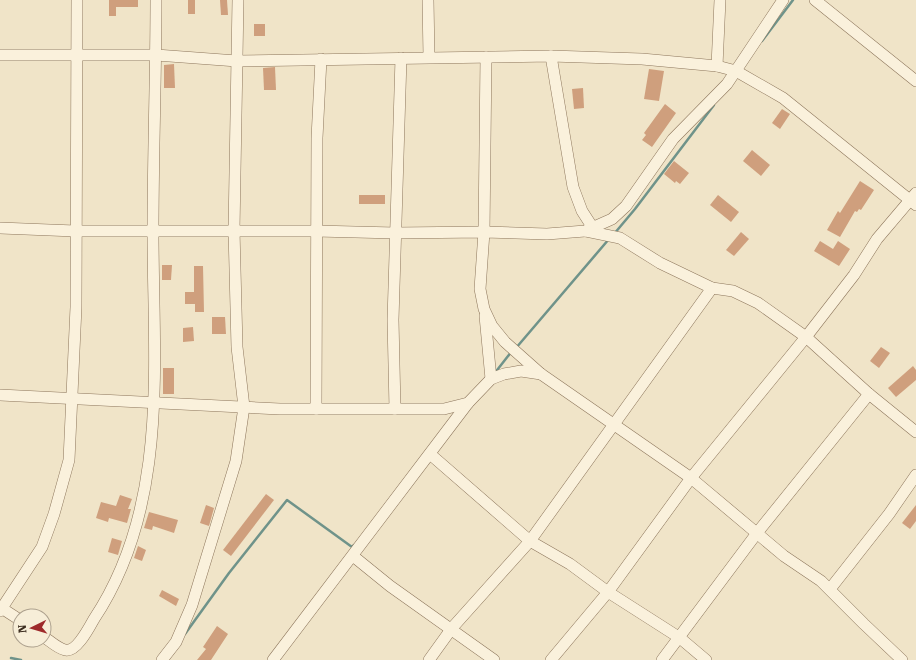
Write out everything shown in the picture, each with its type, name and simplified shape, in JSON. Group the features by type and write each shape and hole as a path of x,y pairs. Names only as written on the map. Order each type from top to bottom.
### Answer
{"street":[{"path":"12,615 1,608 42,548 54,514 69,460 76,307 75,231 77,0"},
{"path":"52,642 66,651 72,650 78,644 100,610 120,572 139,514 151,458 155,402 153,230 156,0"},
{"path":"162,660 176,642 192,605 236,461 244,407 237,347 234,230 238,0"},
{"path":"428,0 428,57"},
{"path":"718,66 720,0"},
{"path":"0,228 75,231 234,230 547,234 589,229 612,219 626,206 642,186 673,139 727,84 783,0"},
{"path":"815,0 916,81"},
{"path":"0,55 156,55 237,61 551,56 642,59 718,66 736,71 783,98 914,200 877,239 854,275 806,337 691,478 608,592 551,660"},
{"path":"551,56 576,199 589,229"},
{"path":"486,57 484,232 480,290 484,309 491,380"},
{"path":"394,409 393,320 401,58"},
{"path":"316,409 317,138 321,59"},
{"path":"589,229 620,238 660,263 712,288 733,291 758,303 806,337 869,394 916,432"},
{"path":"429,660 452,628 530,542 712,288"},
{"path":"484,309 492,326 505,342 541,374 691,478 784,556 810,572 830,589 902,660"},
{"path":"273,660 468,402 491,380 504,374 521,371 541,374"},
{"path":"662,660 758,533 869,394"},
{"path":"0,395 316,409 444,409 468,402"},
{"path":"430,454 530,542 570,564 608,592 680,638 706,660"},
{"path":"830,589 916,475"},
{"path":"353,556 390,586 452,628 494,660"}],"building":[{"path":"109,0 138,0 138,7 116,7 116,16 109,16"},
{"path":"188,0 195,0 195,14 188,14"},
{"path":"220,0 227,0 228,15 221,15"},
{"path":"254,24 265,24 265,36 254,36"},
{"path":"174,64 175,88 164,88 164,65"},
{"path":"275,67 276,90 264,90 263,68"},
{"path":"649,69 664,71 659,101 644,99"},
{"path":"583,88 584,108 574,109 572,89"},
{"path":"665,104 676,113 652,147 642,140 646,135 644,133"},
{"path":"782,109 790,114 780,129 772,123"},
{"path":"752,150 770,165 761,176 743,161"},
{"path":"674,161 689,173 680,184 676,181 675,183 664,174"},
{"path":"860,181 874,190 861,210 859,209 857,212 855,211 840,237 827,230 838,211 840,213"},
{"path":"359,195 385,195 385,204 359,204"},
{"path":"718,195 739,212 731,222 710,205"},
{"path":"741,232 749,239 734,256 726,250"},
{"path":"820,241 833,249 838,241 850,249 839,266 814,251"},
{"path":"162,265 172,265 171,280 162,280"},
{"path":"194,266 203,266 204,312 195,312 195,304 185,304 185,292 194,292"},
{"path":"212,317 225,317 226,334 212,334"},
{"path":"193,327 194,341 183,342 183,328"},
{"path":"881,347 890,353 879,368 870,361"},
{"path":"913,366 916,370 916,380 896,397 888,388"},
{"path":"163,368 174,368 174,394 163,394"},
{"path":"266,494 274,500 231,556 223,550"},
{"path":"120,495 132,499 128,509 131,509 127,523 109,518 108,522 96,518 101,502 116,506"},
{"path":"206,505 214,508 209,526 200,523"},
{"path":"916,505 916,521 910,529 902,523"},
{"path":"149,512 178,520 174,533 153,526 152,530 144,528"},
{"path":"112,538 122,541 118,555 108,552"},
{"path":"138,546 146,550 142,561 134,558"},
{"path":"162,590 179,599 176,606 159,596"},
{"path":"217,626 228,634 211,660 197,660 206,649 203,647"}],"waterway":[{"path":"762,41 793,0"},
{"path":"614,234 635,209 714,105"},
{"path":"516,348 609,239"},
{"path":"494,374 512,351"},
{"path":"185,634 229,573 287,500 352,547 354,545"},
{"path":"11,658 21,660"}]}
